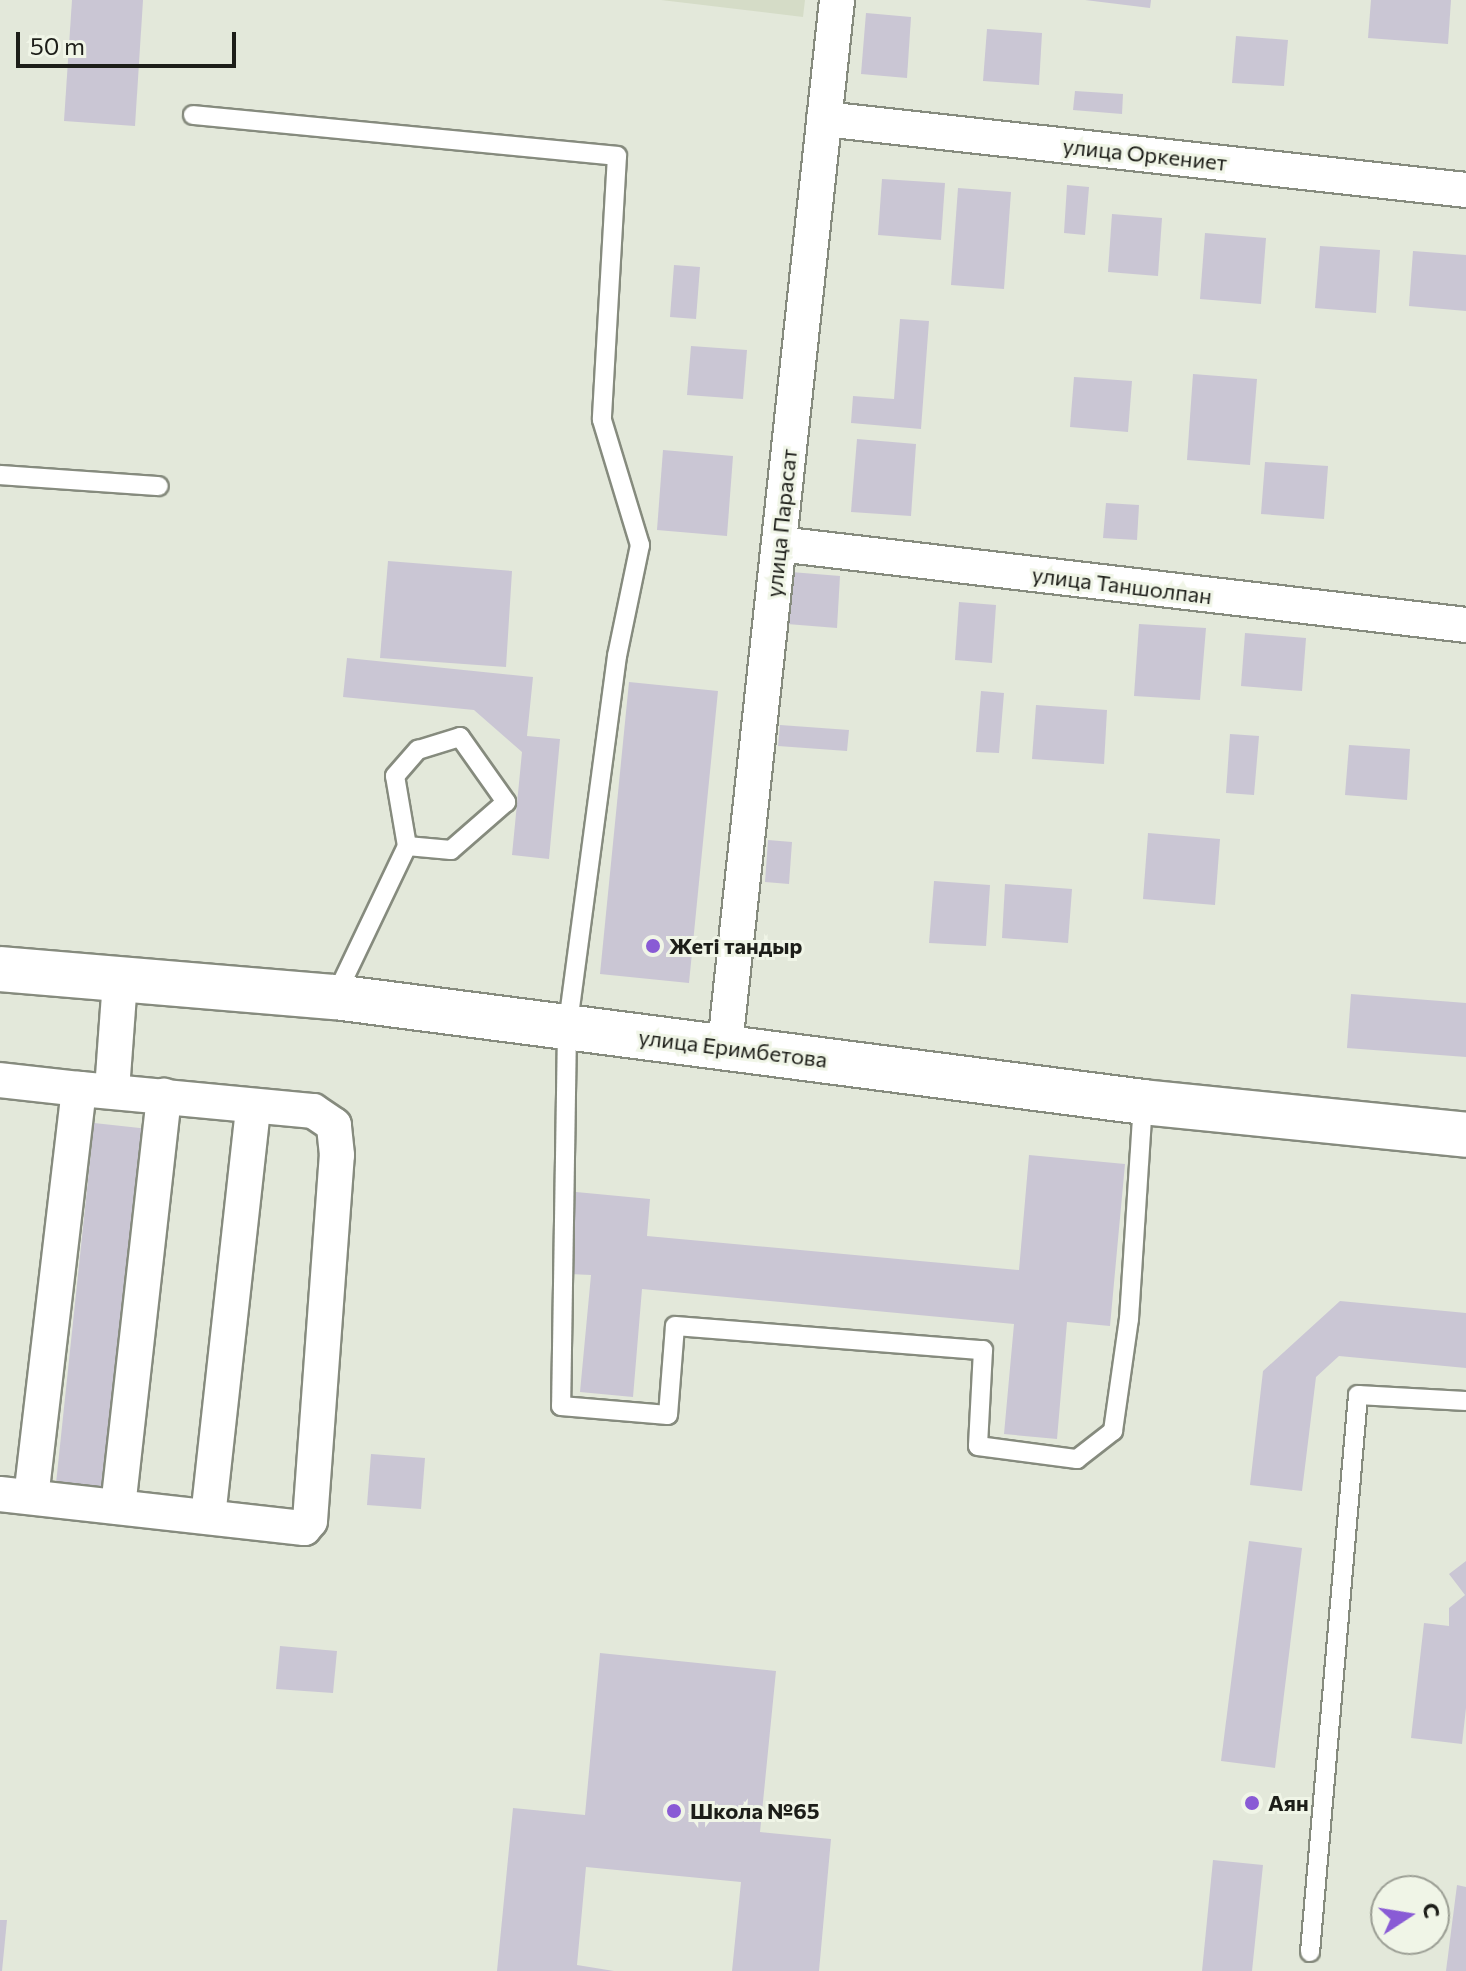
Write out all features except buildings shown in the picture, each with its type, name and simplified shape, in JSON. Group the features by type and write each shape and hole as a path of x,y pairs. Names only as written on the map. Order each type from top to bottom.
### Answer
{"main road":[{"name":"улица Еримбетова","path":"0,969 335,997 567,1030 725,1045 1143,1102 1466,1135"}],"street":[{"name":"улица Парасат","path":"725,1045 837,0"},
{"name":"улица Оркениет","path":"824,119 1466,190"},
{"name":"улица Таншолпан","path":"779,544 1466,625"},
{"path":"0,1080 95,1090 164,1096 253,1108 313,1111 334,1125 337,1155 310,1521 304,1528 293,1530 15,1495 95,1090 120,981"},
{"path":"118,1507 164,1096"},
{"path":"208,1517 253,1108"}],"lane":[{"path":"193,115 617,156 602,420 640,545 617,656 567,1030 561,1406 668,1415 675,1326 983,1350 978,1446 1077,1459 1113,1431 1129,1319 1143,1102"},
{"path":"0,475 159,486"},
{"path":"335,997 407,846 395,776 418,750 460,737 506,802 451,850 407,846"},
{"path":"1310,1952 1358,1395 1466,1401"}],"shaded area":[{"path":"661,0 805,0 803,17"}],"place":[{"name":"Жеті тандыр","path":"653,946"},
{"name":"Аян","path":"1252,1803"},
{"name":"Школа №65","path":"674,1811"}]}
